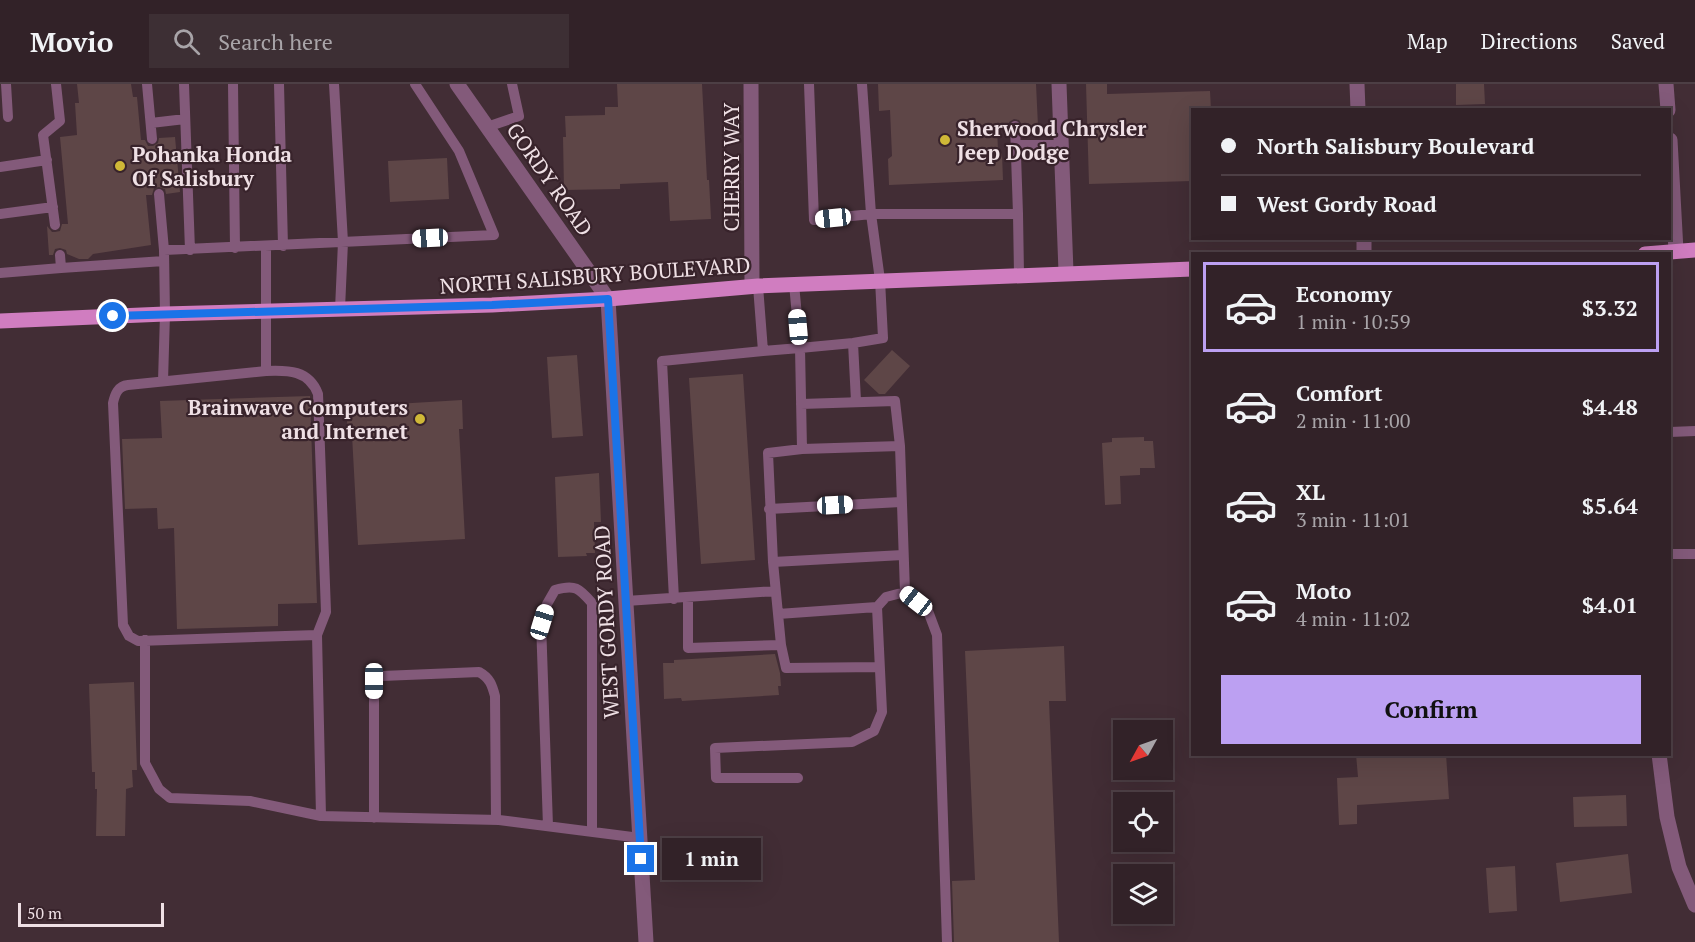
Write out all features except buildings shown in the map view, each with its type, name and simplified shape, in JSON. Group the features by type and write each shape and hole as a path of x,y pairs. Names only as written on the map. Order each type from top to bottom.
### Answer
{"main road":[{"path":"1666,252 1695,250"},
{"name":"NORTH SALISBURY BOULEVARD","path":"0,321 492,305 608,299 755,286 1066,272 1191,269"}],"street":[{"name":"GORDY ROAD","path":"457,84 608,299"},
{"name":"CHERRY WAY","path":"751,84 755,286"},
{"path":"1059,84 1066,272"},
{"path":"1357,84 1358,108"},
{"path":"1666,84 1668,108"},
{"path":"1671,187 1676,251"},
{"name":"WEST GORDY ROAD","path":"608,299 646,942"},
{"path":"1659,756 1667,817 1679,867 1695,904"}],"lane":[{"path":"6,84 8,117"},
{"path":"56,84 60,122 43,135 56,225"},
{"path":"147,84 152,139"},
{"path":"184,84 190,249"},
{"path":"233,84 235,248"},
{"path":"279,84 283,246"},
{"path":"334,84 343,243 340,309"},
{"path":"0,273 164,255 190,249 494,235 459,151 415,84"},
{"path":"487,127 519,116 512,84"},
{"path":"809,84 814,220 872,214 1018,214"},
{"path":"674,599 662,361 853,343 883,338 862,84"},
{"path":"151,123 185,119"},
{"path":"1015,126 1018,274"},
{"path":"1016,145 1062,145"},
{"path":"0,167 46,160"},
{"path":"159,194 164,255 164,381"},
{"path":"0,214 53,207"},
{"path":"266,246 266,372"},
{"path":"60,255 61,268"},
{"path":"794,284 800,348 802,448"},
{"path":"755,286 763,351"},
{"path":"853,343 856,401"},
{"path":"317,635 138,641 129,636 123,625 113,403 115,393 123,386 290,370 301,374 318,394 326,612 317,635 321,816"},
{"path":"801,404 895,401 900,446 904,592"},
{"path":"1671,432 1695,431"},
{"path":"879,667 786,668 780,645 775,591 768,453 802,448 900,446"},
{"path":"769,508 901,502"},
{"path":"1671,554 1695,554"},
{"path":"773,562 903,555"},
{"path":"548,826 542,622 547,604 555,590 568,586 580,590 592,603 592,832"},
{"path":"626,601 775,591"},
{"path":"798,778 716,777 715,748 852,742 874,731 882,712 877,608 886,597 904,592"},
{"path":"904,592 928,611 937,635 947,942"},
{"path":"688,598 688,648 780,645"},
{"path":"778,614 877,608"},
{"path":"145,640 145,763 159,789 170,798 250,801 321,816 496,820 640,838"},
{"path":"374,818 374,681 382,676 479,672 491,682 495,696 496,820"}],"place":[{"name":"Sherwood Chrysler Jeep Dodge","path":"945,140"},
{"name":"Pohanka Honda Of Salisbury","path":"120,166"},
{"name":"Brainwave Computers and Internet","path":"420,419"}],"route":[{"path":"113,316 492,305 608,299 641,859"}]}
